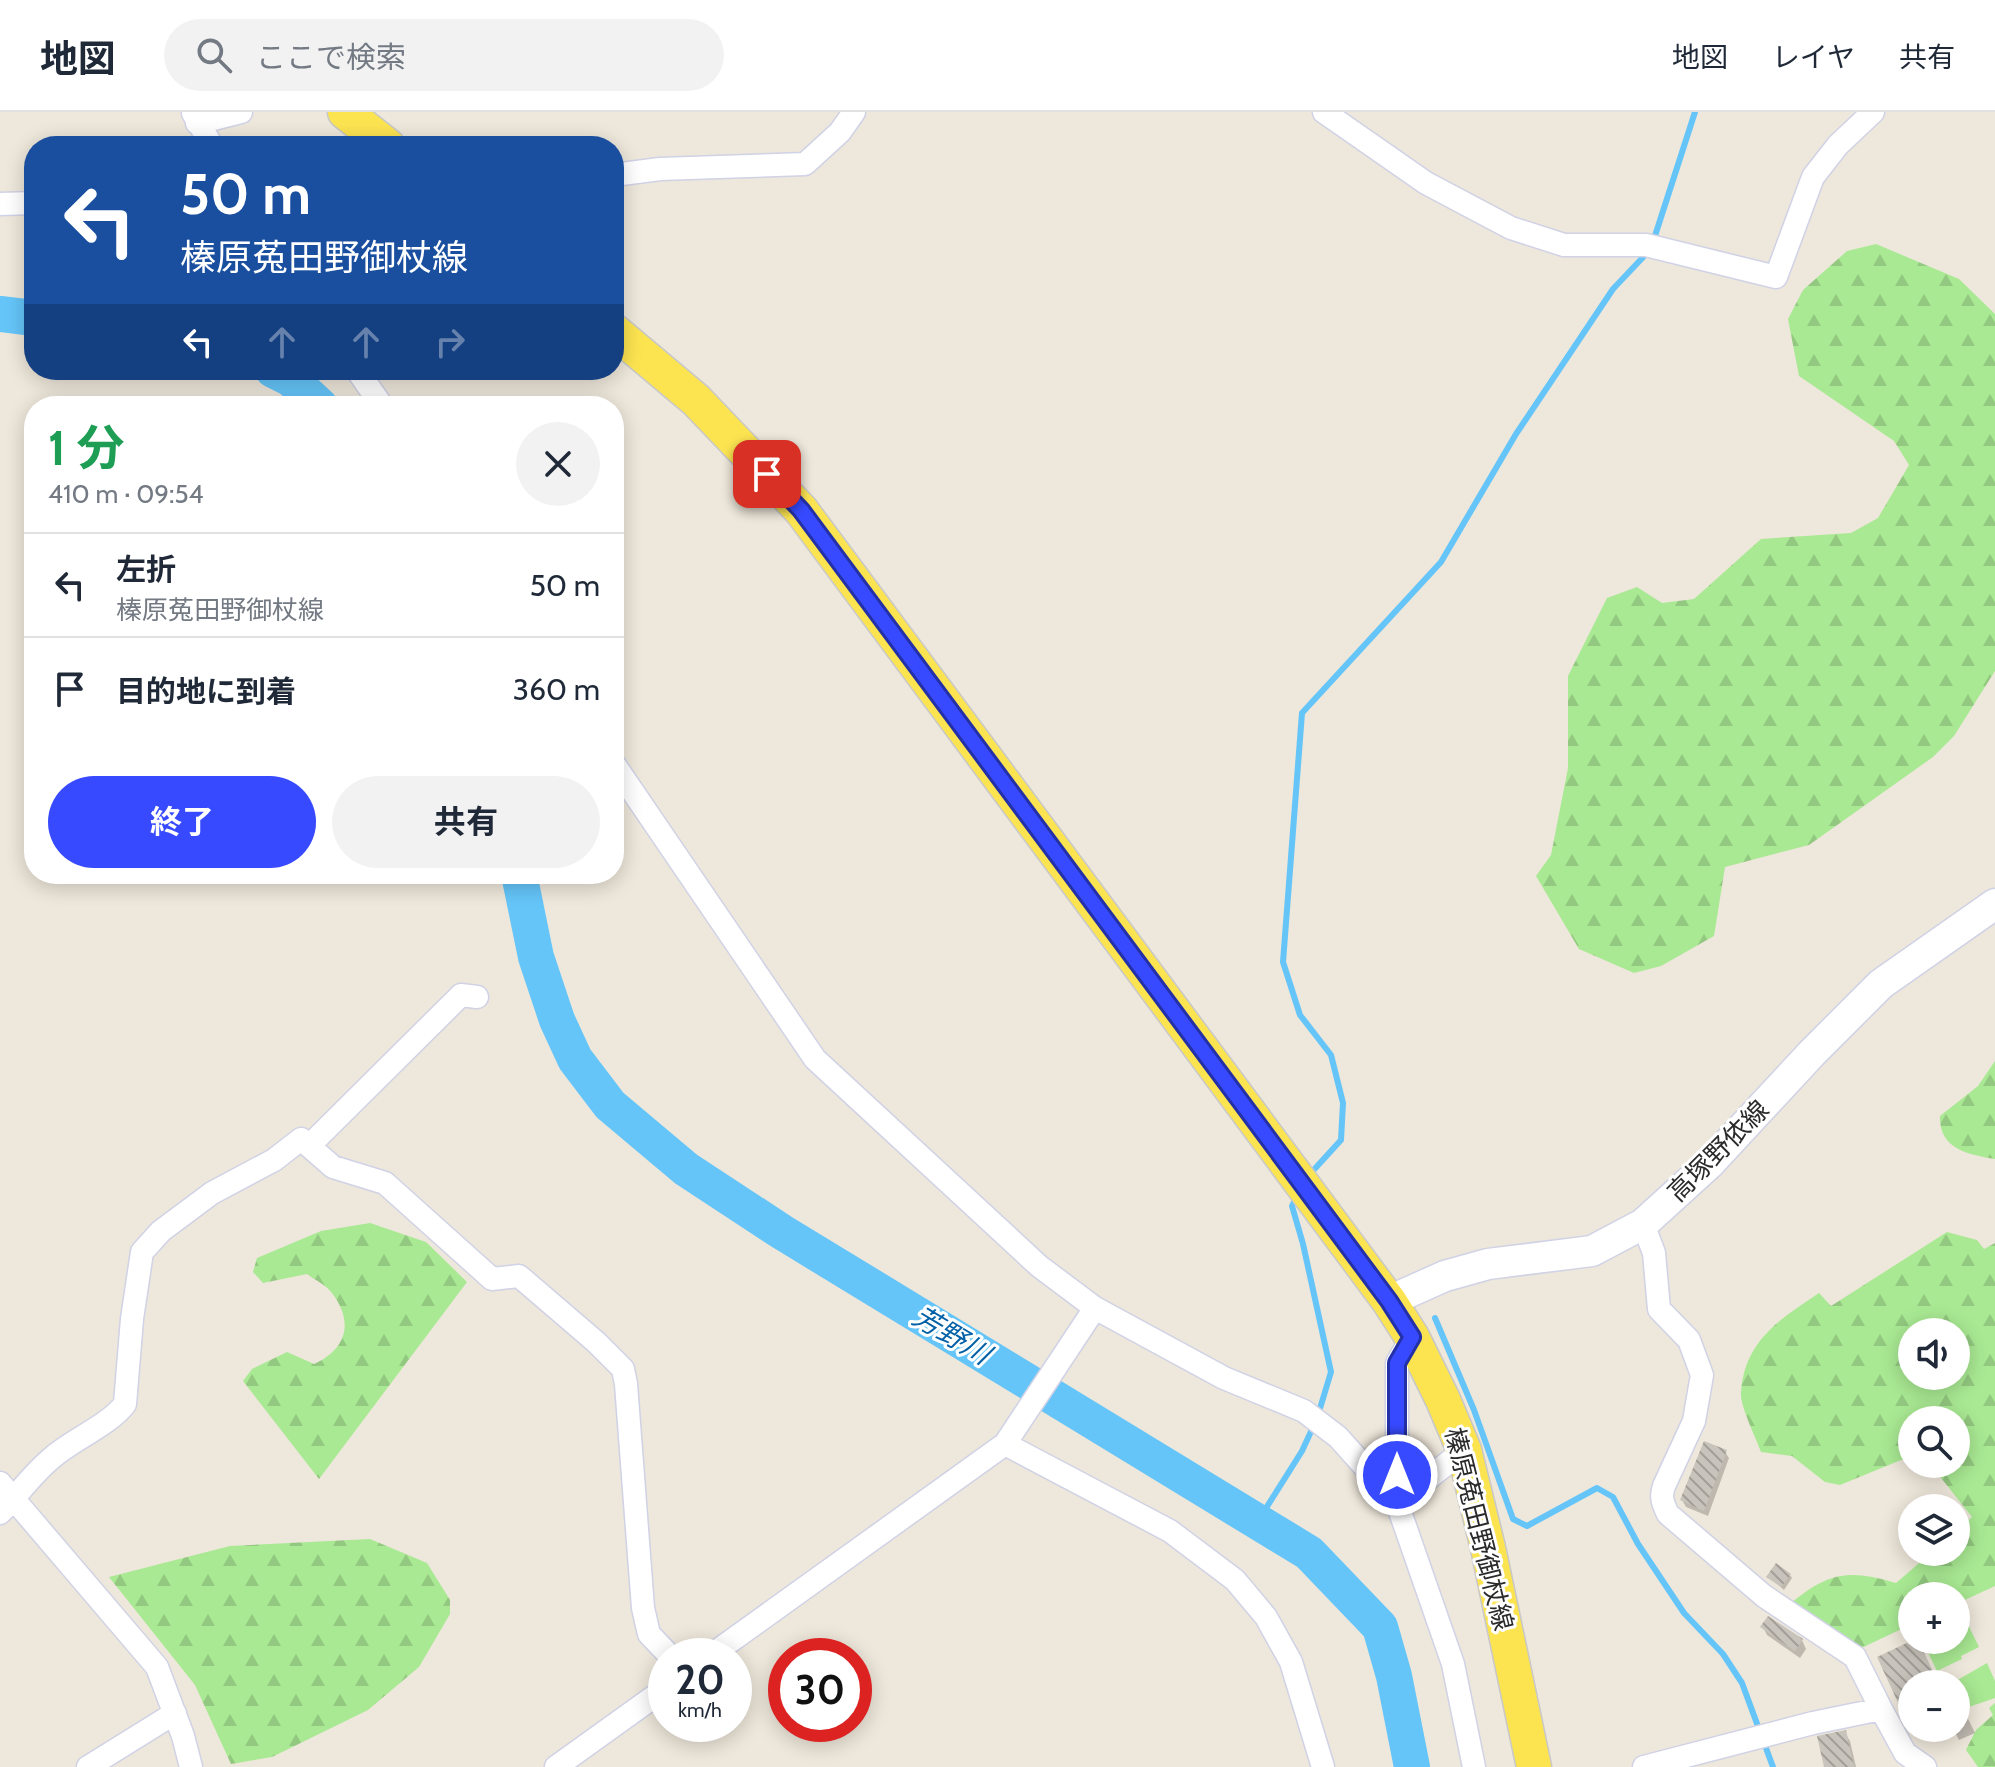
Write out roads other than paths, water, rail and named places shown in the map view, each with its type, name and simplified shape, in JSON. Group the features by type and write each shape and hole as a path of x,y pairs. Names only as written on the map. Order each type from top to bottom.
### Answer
{"main road":[{"path":"345,112 375,136"},
{"name":"榛原菟田野御杖線","path":"624,339 696,400 801,510 1389,1301 1412,1337 1464,1450 1534,1767"},
{"name":"高塚野依線","path":"1389,1301 1445,1276 1488,1264 1592,1251 1643,1224 1709,1164 1881,984 1995,904"}],"street":[{"path":"206,136 195,118 241,112"},
{"path":"624,174 660,169 805,164 840,132 854,112"},
{"path":"1324,112 1426,183 1511,228 1564,245 1656,247 1776,277 1813,177 1838,145 1873,112"},
{"path":"0,204 24,203"},
{"path":"624,779 815,1059 1092,1312 1224,1378 1304,1411 1338,1437 1397,1503"},
{"path":"477,997 461,995 309,1146 333,1167 385,1183 492,1279 519,1276 623,1369 643,1608 653,1638"},
{"path":"191,1767 157,1667 5,1498 50,1459 118,1413 125,1404 132,1319 142,1252 161,1231 212,1193 274,1160 301,1139"},
{"path":"1643,1224 1654,1253 1659,1309 1689,1340 1702,1375 1694,1421 1661,1494 1668,1514 1764,1596 1855,1657 1905,1753 1925,1767"},
{"path":"735,1638 1008,1438 1092,1312"},
{"path":"1412,1337 1397,1363 1397,1503 1453,1664 1474,1767"},
{"path":"1008,1438 1170,1531 1235,1580 1266,1617 1291,1662 1323,1767"},
{"path":"1397,1503 1464,1450"},
{"path":"556,1767 648,1701"},
{"path":"1644,1767 1881,1709"},
{"path":"88,1767 175,1713"}],"waterway":[{"path":"1653,242 1695,112"},
{"path":"1310,1174 1341,1140 1343,1103 1331,1055 1300,1015 1283,962 1302,713 1441,562 1516,434 1613,289 1648,252"},
{"name":"芳野川","path":"0,314 24,317"},
{"name":"芳野川","path":"292,380 309,396"},
{"name":"芳野川","path":"521,884 536,957 557,1020 575,1059 610,1105 686,1169 782,1232 1309,1553 1380,1627 1394,1676 1412,1767"},
{"path":"1296,1198 1292,1206 1331,1372 1318,1415"},
{"path":"1435,1318 1474,1410 1513,1519 1527,1526 1597,1488 1613,1497 1638,1544 1684,1613 1723,1654 1742,1683 1773,1767"},
{"path":"1258,1521 1302,1451 1314,1425"}]}
